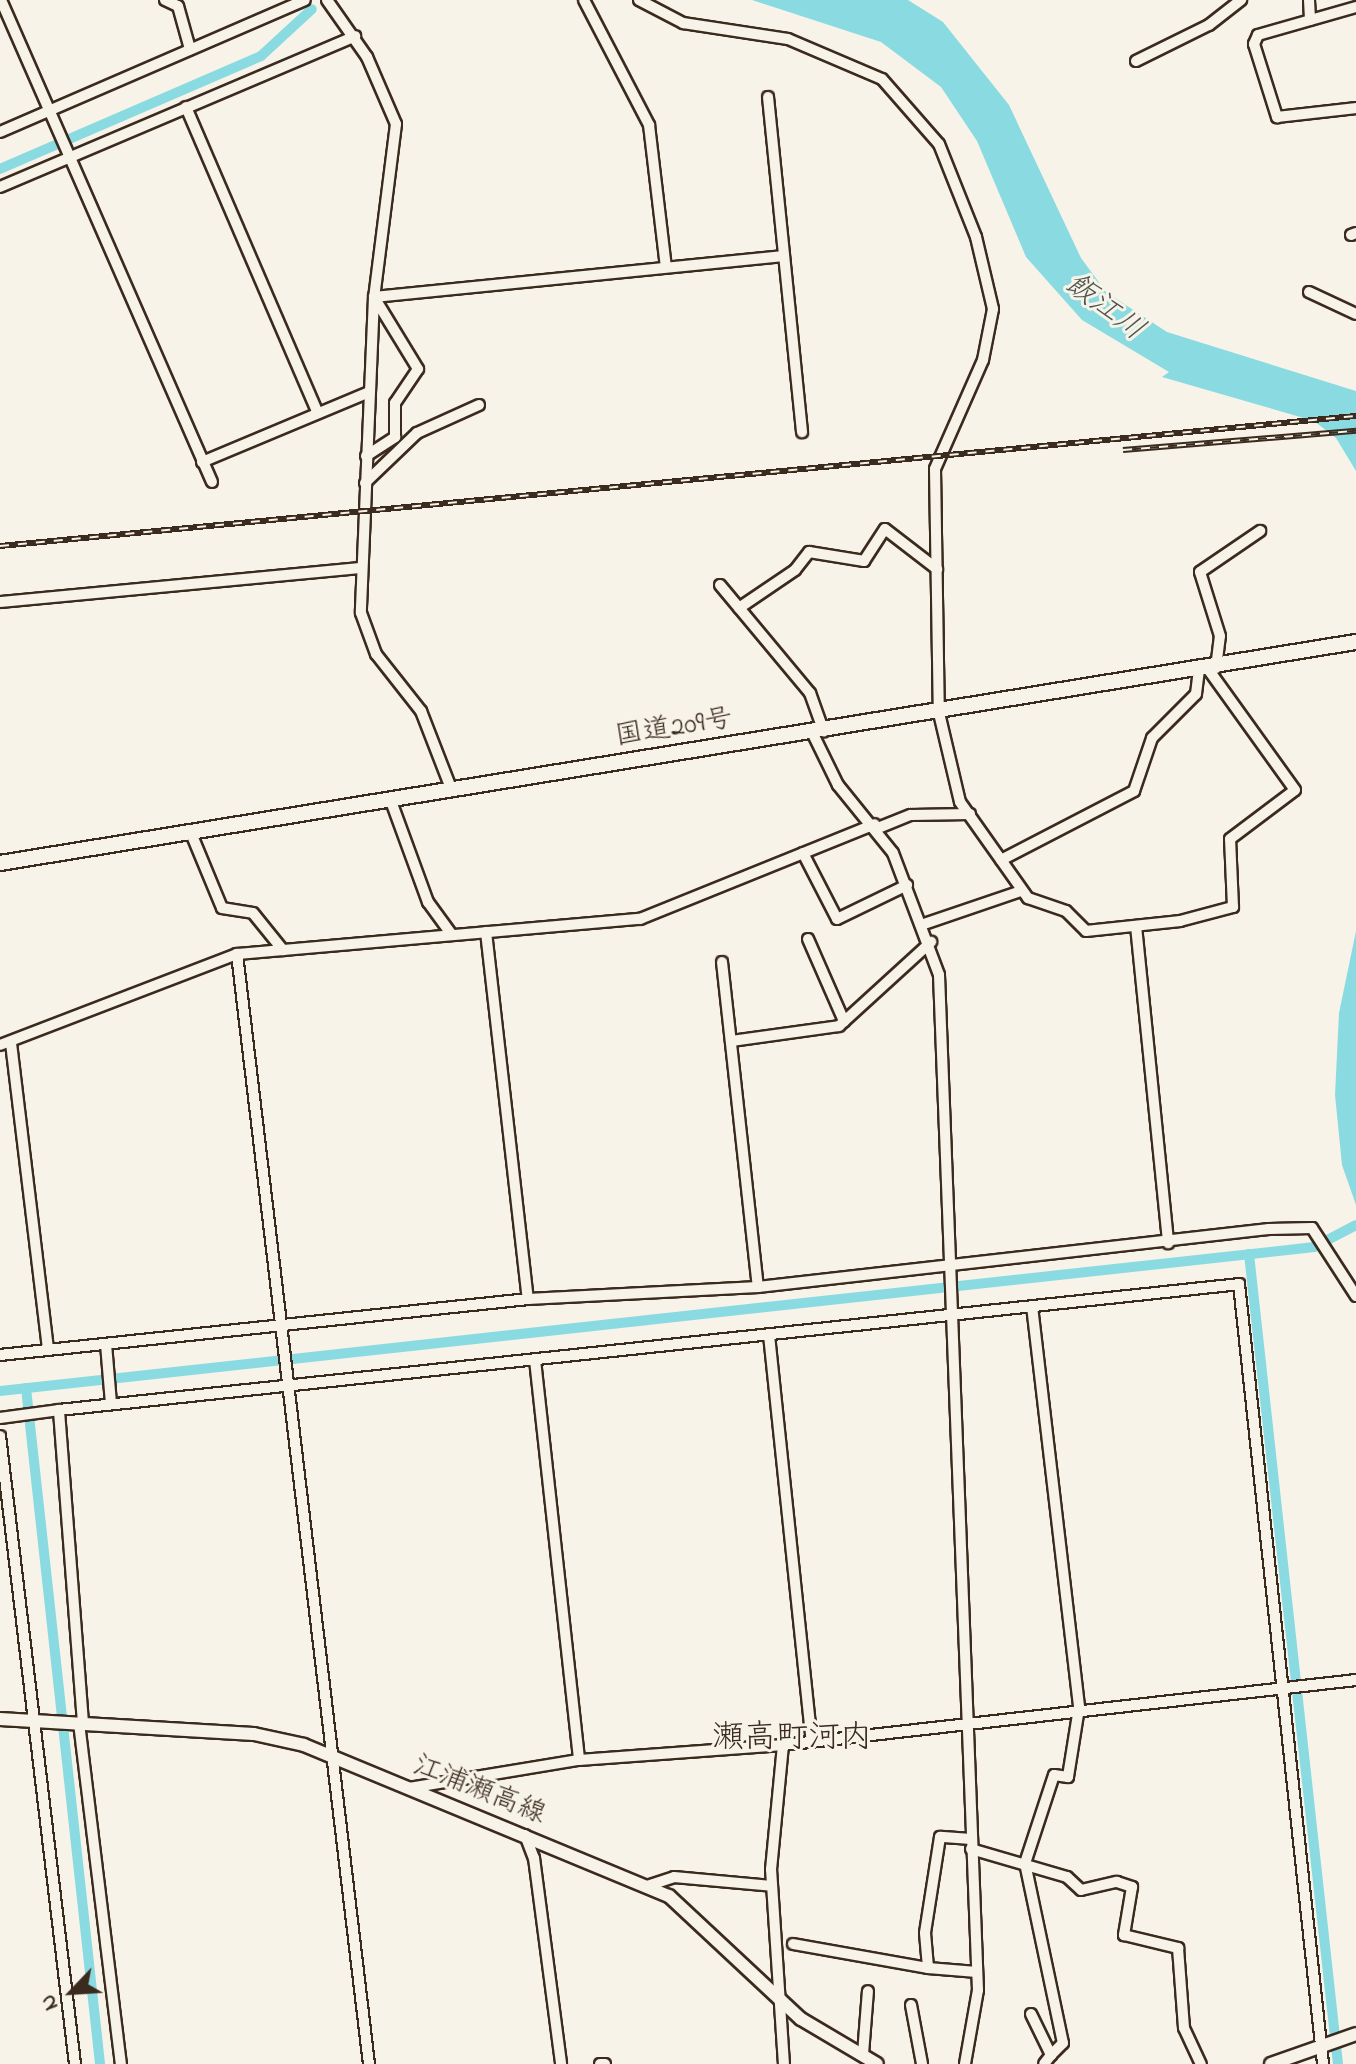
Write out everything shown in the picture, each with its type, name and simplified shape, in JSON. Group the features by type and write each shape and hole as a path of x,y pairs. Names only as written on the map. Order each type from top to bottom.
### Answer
{"highway":[{"name":"国道209号","path":"0,863 819,733 1356,642"}],"main road":[{"name":"江浦瀬高線","path":"0,1719 254,1734 330,1756 647,1886 703,1922 782,2003 877,2064"},
{"path":"1271,2064 1353,2035"}],"street":[{"path":"1,0 212,482"},
{"path":"165,0 178,6 190,49"},
{"path":"0,132 305,0"},
{"path":"327,0 355,36 396,124 374,297 360,568 361,613 376,654 421,711 452,791"},
{"path":"584,0 649,125 666,267"},
{"path":"639,0 683,23 788,39 874,75 906,98 939,144 976,237 993,309 983,360 937,456 939,713 955,790 1021,891 1066,911 1086,931 1136,926 1233,907 1230,839 1295,790 1208,669"},
{"path":"1136,61 1203,29 1241,0"},
{"path":"1309,0 1310,20"},
{"path":"1356,7 1255,38 1275,115 1297,120 1356,108"},
{"path":"0,187 355,36"},
{"path":"768,97 802,432"},
{"path":"186,107 318,413"},
{"path":"374,297 784,256"},
{"path":"1309,292 1356,314"},
{"path":"366,456 395,437 395,403 418,369 374,297"},
{"path":"202,462 369,392"},
{"path":"365,483 417,433 479,405"},
{"path":"739,608 795,570 809,552 864,561 885,529 937,569"},
{"path":"1001,860 1134,791 1152,738 1196,694 1220,636 1200,572 1260,531"},
{"path":"0,602 360,568"},
{"path":"720,585 810,693 819,733 838,785 877,826 924,924 939,975 977,1972 965,2064"},
{"path":"391,801 428,902 451,934"},
{"path":"48,1350 6,1044 237,954 640,919 803,853 911,815 970,814"},
{"path":"191,833 222,908 253,913 283,950"},
{"path":"803,853 837,919 907,885"},
{"path":"924,924 1021,891"},
{"path":"1136,926 1168,1243"},
{"path":"486,932 528,1299"},
{"path":"808,939 844,1021"},
{"path":"731,1041 844,1021 931,942"},
{"path":"237,954 293,1384 330,1756 369,2064"},
{"path":"722,962 758,1287"},
{"path":"0,1355 107,1347 528,1299 758,1287 952,1260 1312,1228 1356,1296"},
{"path":"0,1418 111,1402 769,1335 953,1311 1032,1306 1239,1284 1323,2064"},
{"path":"1031,2014 1047,2059 1063,2043 1025,1863 1054,1775 1068,1777 1079,1708 1032,1306"},
{"path":"769,1335 812,1742"},
{"path":"107,1347 111,1402"},
{"path":"535,1360 579,1760"},
{"path":"59,1410 81,1723 121,2064"},
{"path":"0,1436 39,1721 75,2064"},
{"path":"409,1788 579,1760 783,1745 1079,1708 1356,1680"},
{"path":"783,1745 772,1886 784,2064"},
{"path":"525,1835 534,1858 561,2064"},
{"path":"928,1968 930,1867 940,1837 1025,1863 1081,1890 1117,1882 1132,1887 1124,1935 1178,1948 1184,2028 1201,2064"},
{"path":"647,1886 674,1877 772,1886"},
{"path":"793,1944 928,1968 977,1972"},
{"path":"863,2054 868,1991"},
{"path":"911,2005 922,2064"}],"water":[{"name":"飯江川","path":"752,0 908,0 943,22 1009,105 1081,258 1106,292 1167,332 1356,391 1356,471 1336,438 1314,421 1162,377 1169,372 1082,320 1026,257 977,141 941,87 881,42"},
{"path":"1356,931 1356,1205 1342,1165 1335,1095 1339,1013"}],"waterway":[{"path":"0,169 261,56 312,9"},
{"path":"0,1391 1314,1247 1356,1225"},
{"path":"1249,1254 1338,2064"},
{"path":"26,1388 100,2064"}],"railway":[{"path":"0,546 1356,416"},
{"path":"1123,450 1356,431"}],"district":[{"name":"瀬高町河内","path":"792,1739"}]}
